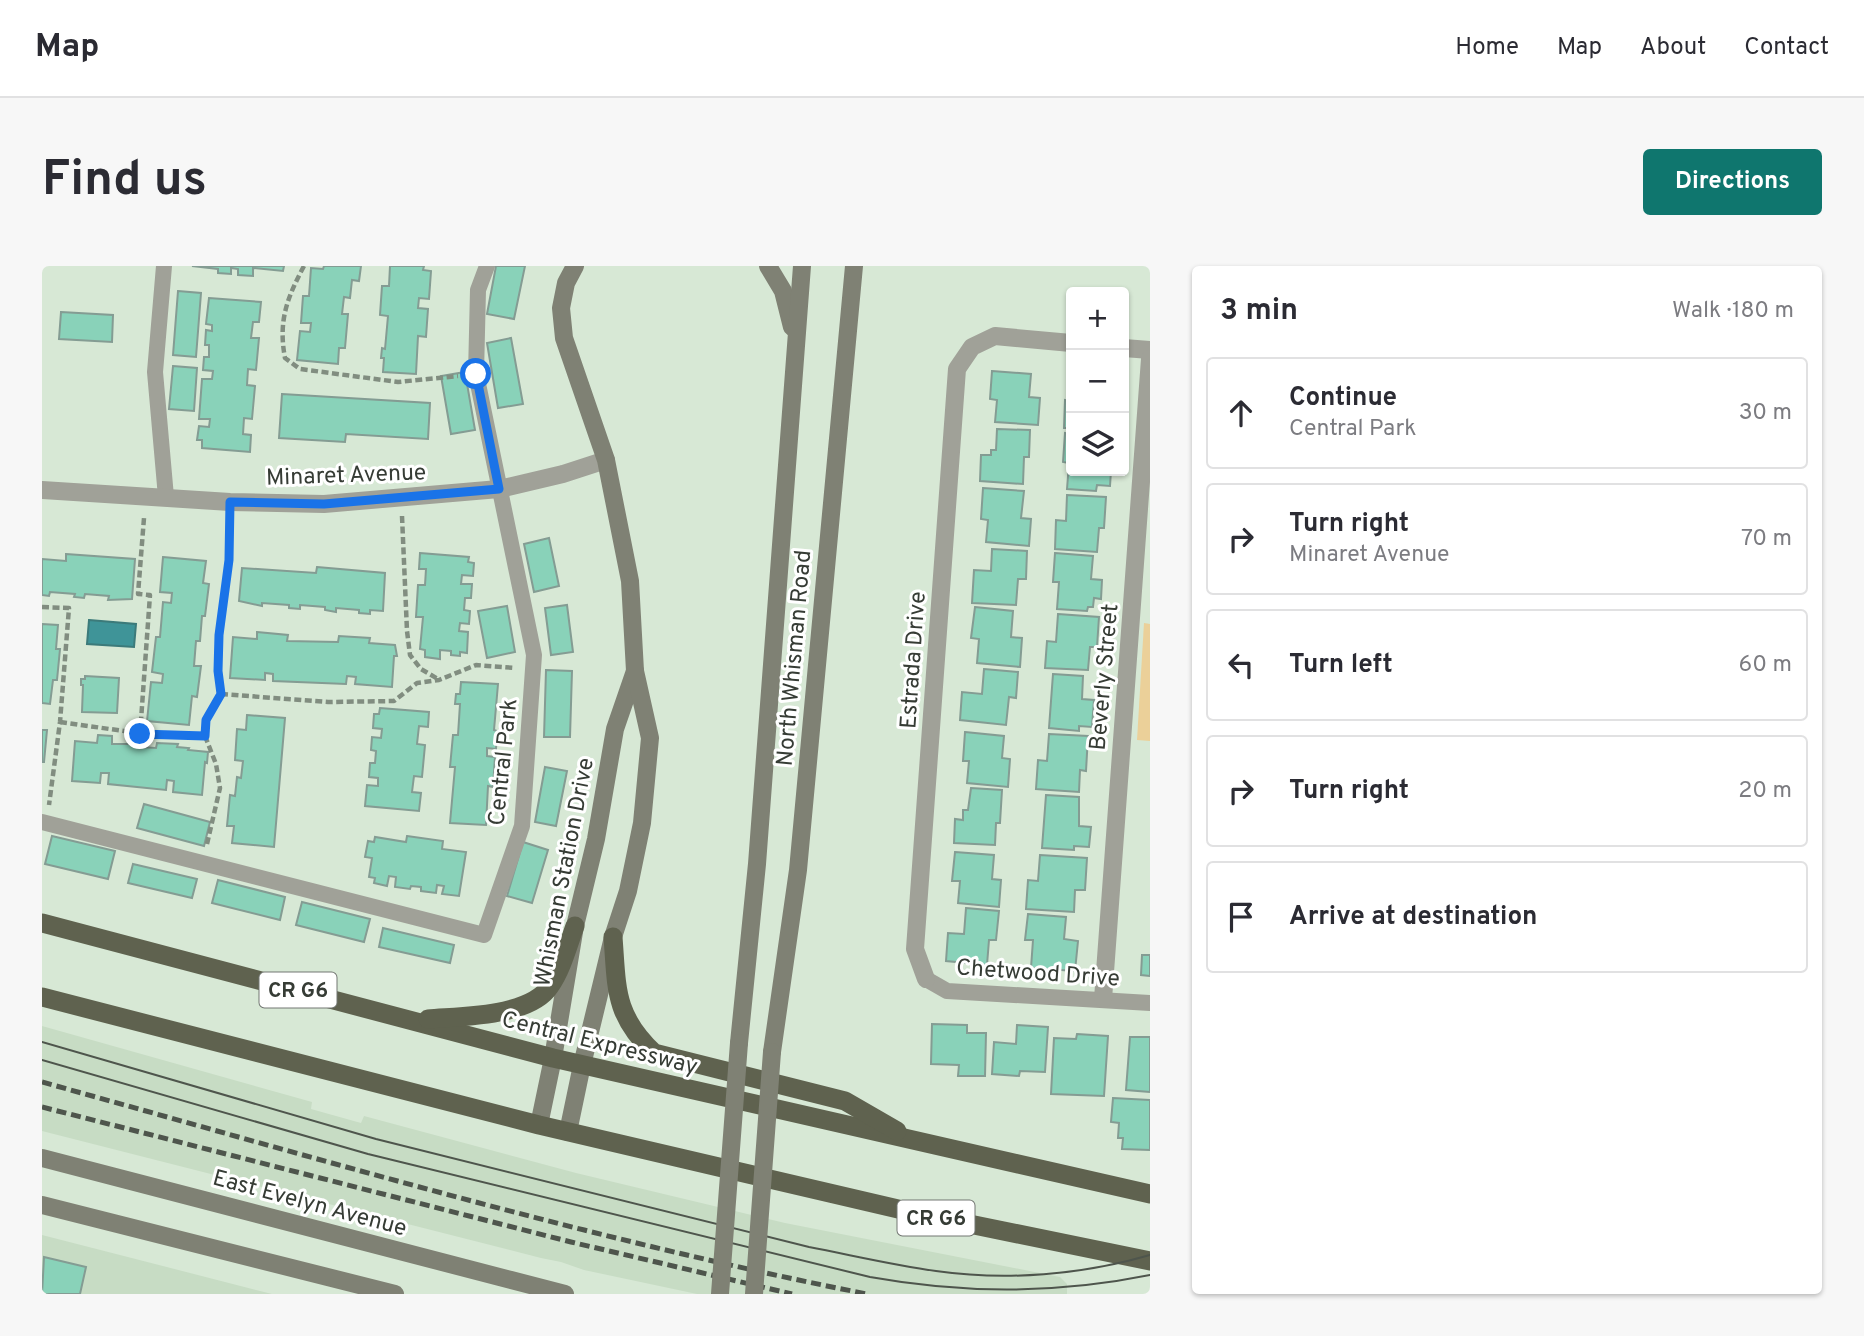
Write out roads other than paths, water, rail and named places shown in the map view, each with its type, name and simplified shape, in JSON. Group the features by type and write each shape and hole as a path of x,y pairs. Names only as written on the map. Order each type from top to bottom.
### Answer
{"highway":[{"name":"Central Expressway","path":"42,923 553,1058 1150,1194"},
{"path":"413,1020 502,1013 536,999 550,988 575,926"},
{"path":"613,937 617,992 624,1015 635,1035 654,1053 845,1101 916,1141"},
{"name":"CR G6","path":"42,997 568,1132 911,1212 1150,1261"}],"main road":[{"name":"Whisman Station Drive","path":"568,1132 613,937 628,891 642,823 650,738 635,671 629,581 606,460 564,338 561,307 566,283 575,266"},
{"path":"768,266 783,291 796,345"},
{"name":"North Whisman Road","path":"720,1294 739,1043 757,864 802,266"},
{"name":"North Whisman Road","path":"754,1294 772,1052 798,870 854,266"},
{"name":"Whisman Station Drive","path":"539,1125 575,926 596,839 615,729 635,671"},
{"name":"East Evelyn Avenue","path":"42,1158 565,1294"},
{"path":"42,1205 395,1294"}],"street":[{"name":"Estrada Drive","path":"926,979 915,949 957,369 971,347 995,336 1066,343"},
{"path":"1129,348 1150,350"},
{"name":"Beverly Street","path":"1103,999 1150,359"},
{"name":"Minaret Avenue","path":"42,490 230,502 324,504 499,489 563,474 606,460"}],"lane":[{"path":"164,266 155,372 166,497"},
{"name":"Central Park","path":"45,823 484,935 522,826 534,655 476,374 478,290 487,266"},
{"name":"Chetwood Drive","path":"926,979 947,992 1150,1003"}],"water":[{"path":"89,620 136,624 134,647 87,644"}],"tram line":[{"path":"42,1042 376,1139 809,1247 888,1263 963,1274 1017,1276 1098,1267 1150,1255"},
{"path":"42,1060 368,1154 870,1277 940,1287 1010,1289 1080,1286 1150,1275"}],"railway":[{"path":"42,1082 556,1223 867,1294"},
{"path":"42,1107 571,1242 792,1294"}]}
